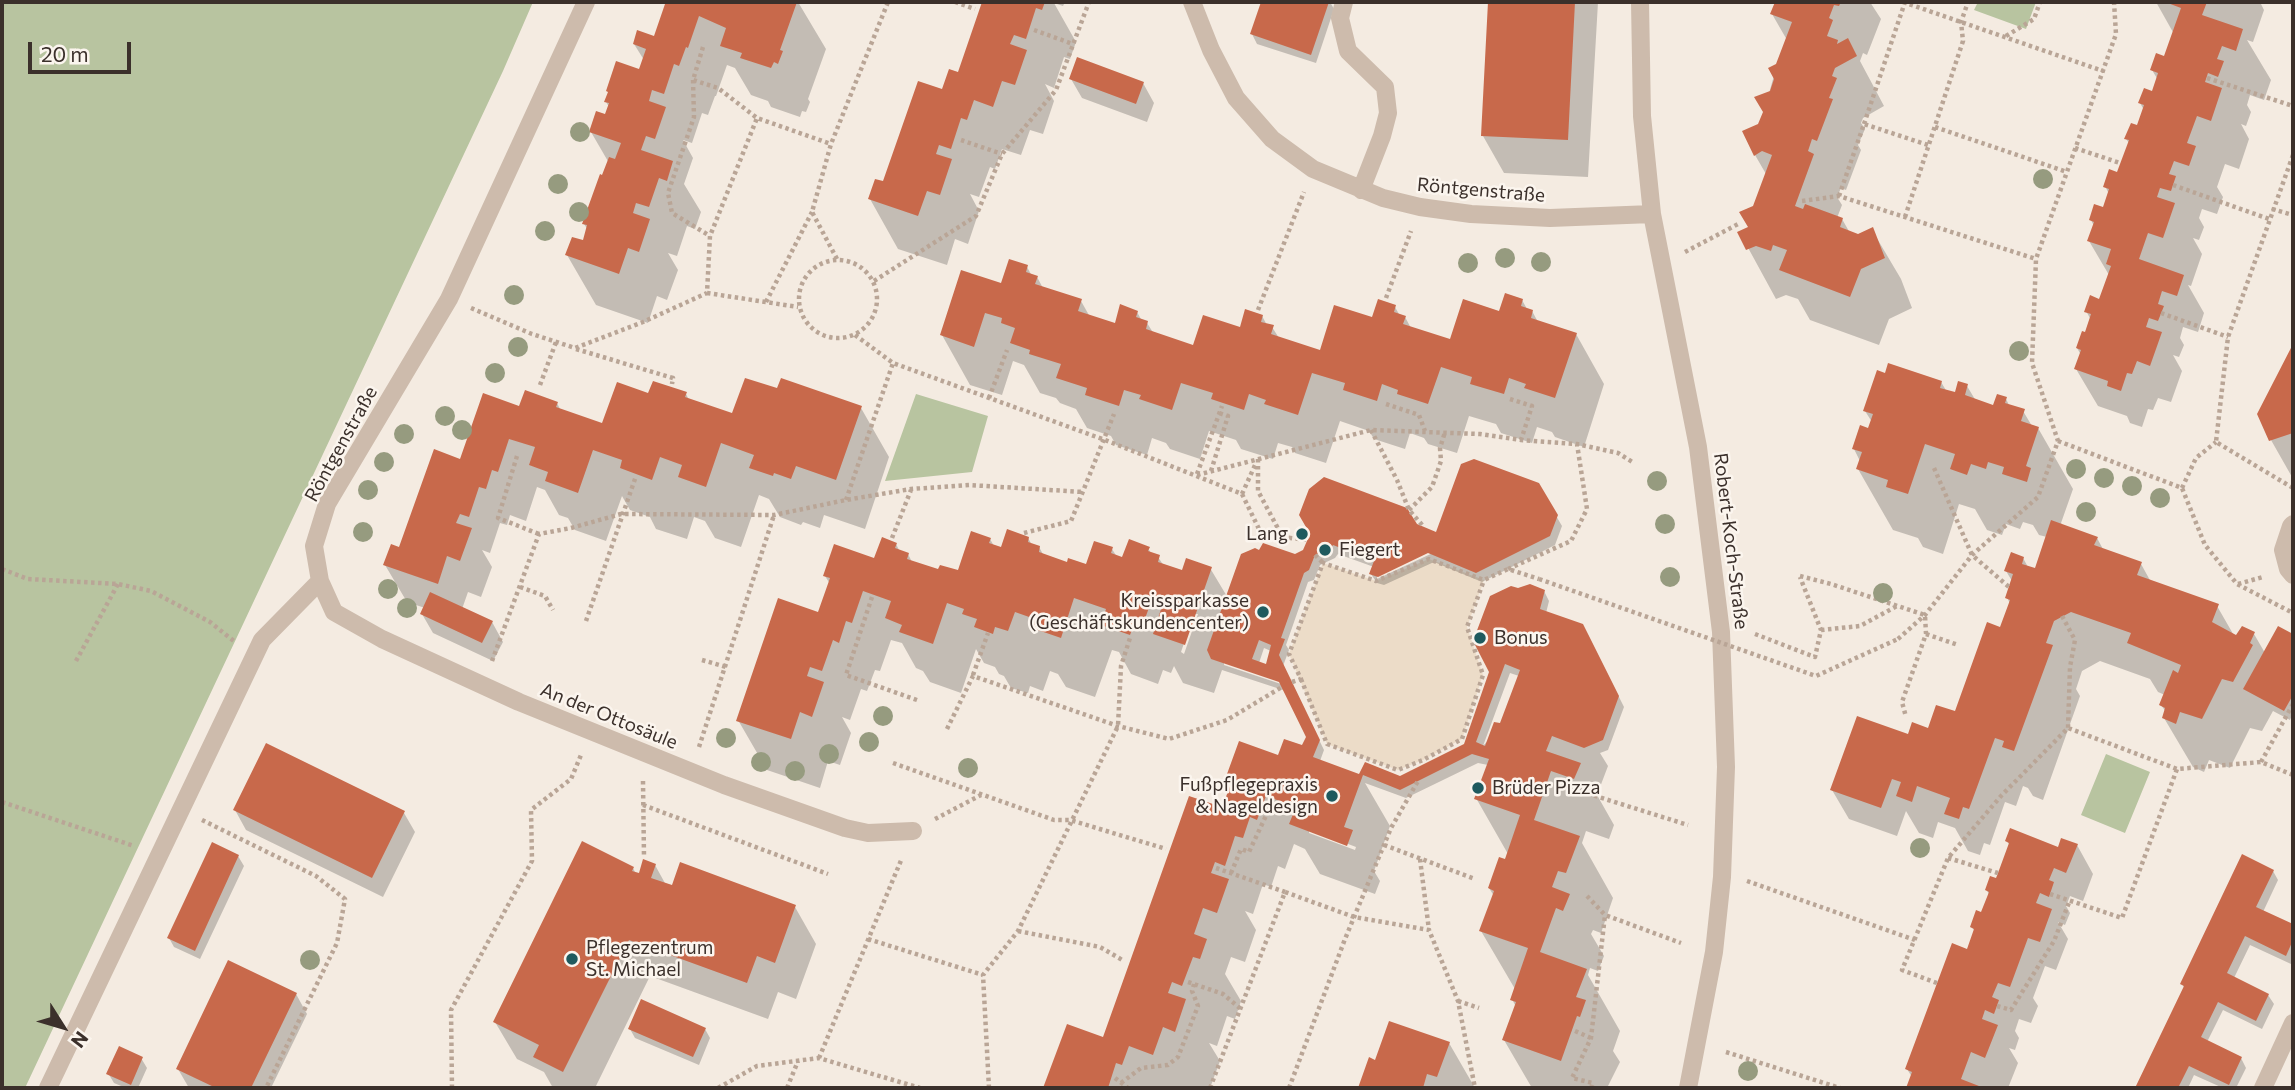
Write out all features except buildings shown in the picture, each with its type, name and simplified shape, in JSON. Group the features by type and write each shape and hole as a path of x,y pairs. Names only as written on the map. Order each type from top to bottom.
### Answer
{"street":[{"name":"Röntgenstraße","path":"320,581 314,546 327,504 449,299 586,2"},
{"name":"Röntgenstraße","path":"1192,2 1211,50 1236,98 1272,139 1313,169 1361,190 1420,208 1550,218 1652,215"},
{"path":"1345,2 1340,18 1348,51 1385,87 1388,113 1361,190"},
{"name":"Robert-Koch-Straße","path":"1640,2 1642,117 1652,215 1698,447 1720,621 1725,716 1726,767 1714,952 1688,1088"},
{"path":"2293,524 2283,550 2288,569 2293,575"},
{"path":"48,1088 262,640 320,581"},
{"name":"An der Ottosäule","path":"320,581 334,612 382,639 591,732 845,828 868,833 913,831"},
{"path":"2263,1088 2293,1023"}],"path":[{"path":"766,302 812,212 831,144 888,2"},
{"path":"955,2 975,9"},
{"path":"874,281 976,216 1002,154 1056,90 1089,2"},
{"path":"1839,196 1904,2 2103,71"},
{"path":"1905,217 1963,41 1961,22 1968,2"},
{"path":"2005,37 2034,19 2040,2"},
{"path":"1508,569 1816,676 1898,639 1925,615 1972,555 2038,496 2057,441 2032,363 2036,259 2116,34 2114,2"},
{"path":"1034,30 1073,45"},
{"path":"703,47 693,80 694,117 668,193 672,214 710,236"},
{"path":"2207,78 2293,106"},
{"path":"693,80 718,88 757,118 831,144"},
{"path":"707,293 710,236 757,118"},
{"path":"1864,124 1928,145"},
{"path":"1935,127 2067,172"},
{"path":"961,140 1002,154"},
{"path":"2076,148 2120,163"},
{"path":"2293,155 2228,337 2216,442 2196,458 2182,488 2205,545 2237,584 2293,613"},
{"path":"1258,310 1313,169"},
{"path":"2173,185 2269,219"},
{"path":"1802,201 1839,196 2036,259"},
{"path":"1387,298 1420,208"},
{"path":"2273,209 2293,215"},
{"path":"812,212 837,259"},
{"path":"1660,259 1692,250 1740,223"},
{"path":"837,259 857,264 874,281 878,300 874,316 855,335 832,339 806,323 798,307 801,285 813,268 837,259"},
{"path":"575,348 643,323 707,293 798,307"},
{"path":"449,299 556,342 673,379 671,384"},
{"path":"2161,313 2228,337"},
{"path":"855,335 894,363 1105,440 1242,494 1259,530 1282,537 1307,540"},
{"path":"540,385 556,342"},
{"path":"989,398 1007,350"},
{"path":"846,500 894,363"},
{"path":"1510,399 1532,406 1521,440"},
{"path":"1386,404 1419,415 1425,431"},
{"path":"1196,475 1222,406"},
{"path":"1211,471 1228,416 1219,413"},
{"path":"1024,533 1071,521 1114,414"},
{"path":"1196,475 1371,430 1446,432 1577,444 1618,453 1634,463"},
{"path":"1371,430 1409,510 1424,527"},
{"path":"1409,510 1432,486 1441,461 1440,448 1446,432"},
{"path":"2057,441 2182,488"},
{"path":"2216,442 2293,488"},
{"path":"1323,563 1289,654 1327,744 1398,770 1422,763 1462,739 1483,675 1467,627 1485,580 1571,541 1587,509 1577,444"},
{"path":"517,456 498,518 539,534 621,514 774,515 911,489 969,485 1083,492"},
{"path":"1242,494 1258,459"},
{"path":"1258,459 1258,491 1282,537"},
{"path":"1934,468 1972,555 2009,587"},
{"path":"586,621 636,476"},
{"path":"892,538 911,489"},
{"path":"691,771 774,515"},
{"path":"483,686 539,534"},
{"path":"1315,555 1323,563 1376,581 1428,556 1485,580"},
{"path":"2,569 28,579 118,584 151,591 210,622 238,645 262,640"},
{"path":"1755,634 1815,657 1821,630 1800,576 1925,615"},
{"path":"76,661 118,584"},
{"path":"520,587 545,596 554,610"},
{"path":"872,597 846,676 917,700"},
{"path":"1821,630 1860,626 1897,605"},
{"path":"1906,717 1902,702 1926,634 1925,615"},
{"path":"1937,983 1902,970 1948,858 2001,796 2068,729 2070,667 2075,640 2062,616"},
{"path":"947,729 973,676 988,634"},
{"path":"1926,634 1958,645"},
{"path":"989,1088 983,975 1017,931 1118,726 1121,666 1130,638"},
{"path":"702,660 726,667"},
{"path":"973,676 1118,726 1169,739 1227,720 1282,687"},
{"path":"1292,682 1301,679"},
{"path":"2261,762 2293,704"},
{"path":"2068,729 2177,769 2261,762 2293,775"},
{"path":"453,1088 451,1010 532,861 531,810 571,779 591,732"},
{"path":"643,752 644,857"},
{"path":"893,763 1054,820 1070,820 1166,849"},
{"path":"2050,894 2122,918 2177,769"},
{"path":"1289,1088 1384,845 1418,781"},
{"path":"1554,783 1688,825"},
{"path":"819,1058 913,831 981,795"},
{"path":"2,802 158,855"},
{"path":"1231,873 1241,849 1249,852 1270,805"},
{"path":"643,806 828,874"},
{"path":"180,809 316,876 345,899 337,943 266,1088"},
{"path":"1384,845 1475,879"},
{"path":"1948,858 1998,873"},
{"path":"1420,859 1429,930 1458,1001 1475,1088"},
{"path":"1216,868 1354,917 1429,930"},
{"path":"1766,887 1915,940"},
{"path":"1210,1088 1285,892"},
{"path":"1587,896 1605,915 1681,943"},
{"path":"1997,1006 2011,1010 2054,941 2070,900"},
{"path":"1591,1088 1593,1083 1572,1078 1591,1038 1605,915"},
{"path":"1017,931 1100,947 1124,961"},
{"path":"868,939 983,975"},
{"path":"1188,982 1223,994 1241,1009"},
{"path":"1121,1083 1141,1068 1168,1065 1178,1057 1198,1006 1192,991 1194,984"},
{"path":"1458,1001 1479,1009"},
{"path":"1575,1031 1591,1038"},
{"path":"1726,1052 1840,1088"},
{"path":"718,1088 757,1066 819,1058 920,1088"},
{"path":"788,1088 798,1060"},
{"path":"1115,1078 1128,1088"}],"green space":[{"path":"2,2 533,2 25,1088 2,1088"},
{"path":"1978,2 2036,2 2026,29 1974,10"},
{"path":"916,394 988,416 972,472 885,481"},
{"path":"2106,754 2150,772 2125,833 2081,815"}],"shaded area":[{"path":"1429,559 1484,580 1467,627 1483,675 1462,739 1398,770 1327,744 1289,654 1323,563 1376,581"}],"place":[{"name":"Lang","path":"1302,534"},
{"name":"Fiegert","path":"1325,550"},
{"name":"Kreissparkasse (Geschäftskundencenter)","path":"1263,612"},
{"name":"Bonus","path":"1480,638"},
{"name":"Brüder Pizza","path":"1478,788"},
{"name":"Fußpflegepraxis & Nageldesign","path":"1332,796"},
{"name":"Pflegezentrum St. Michael","path":"572,959"}]}
